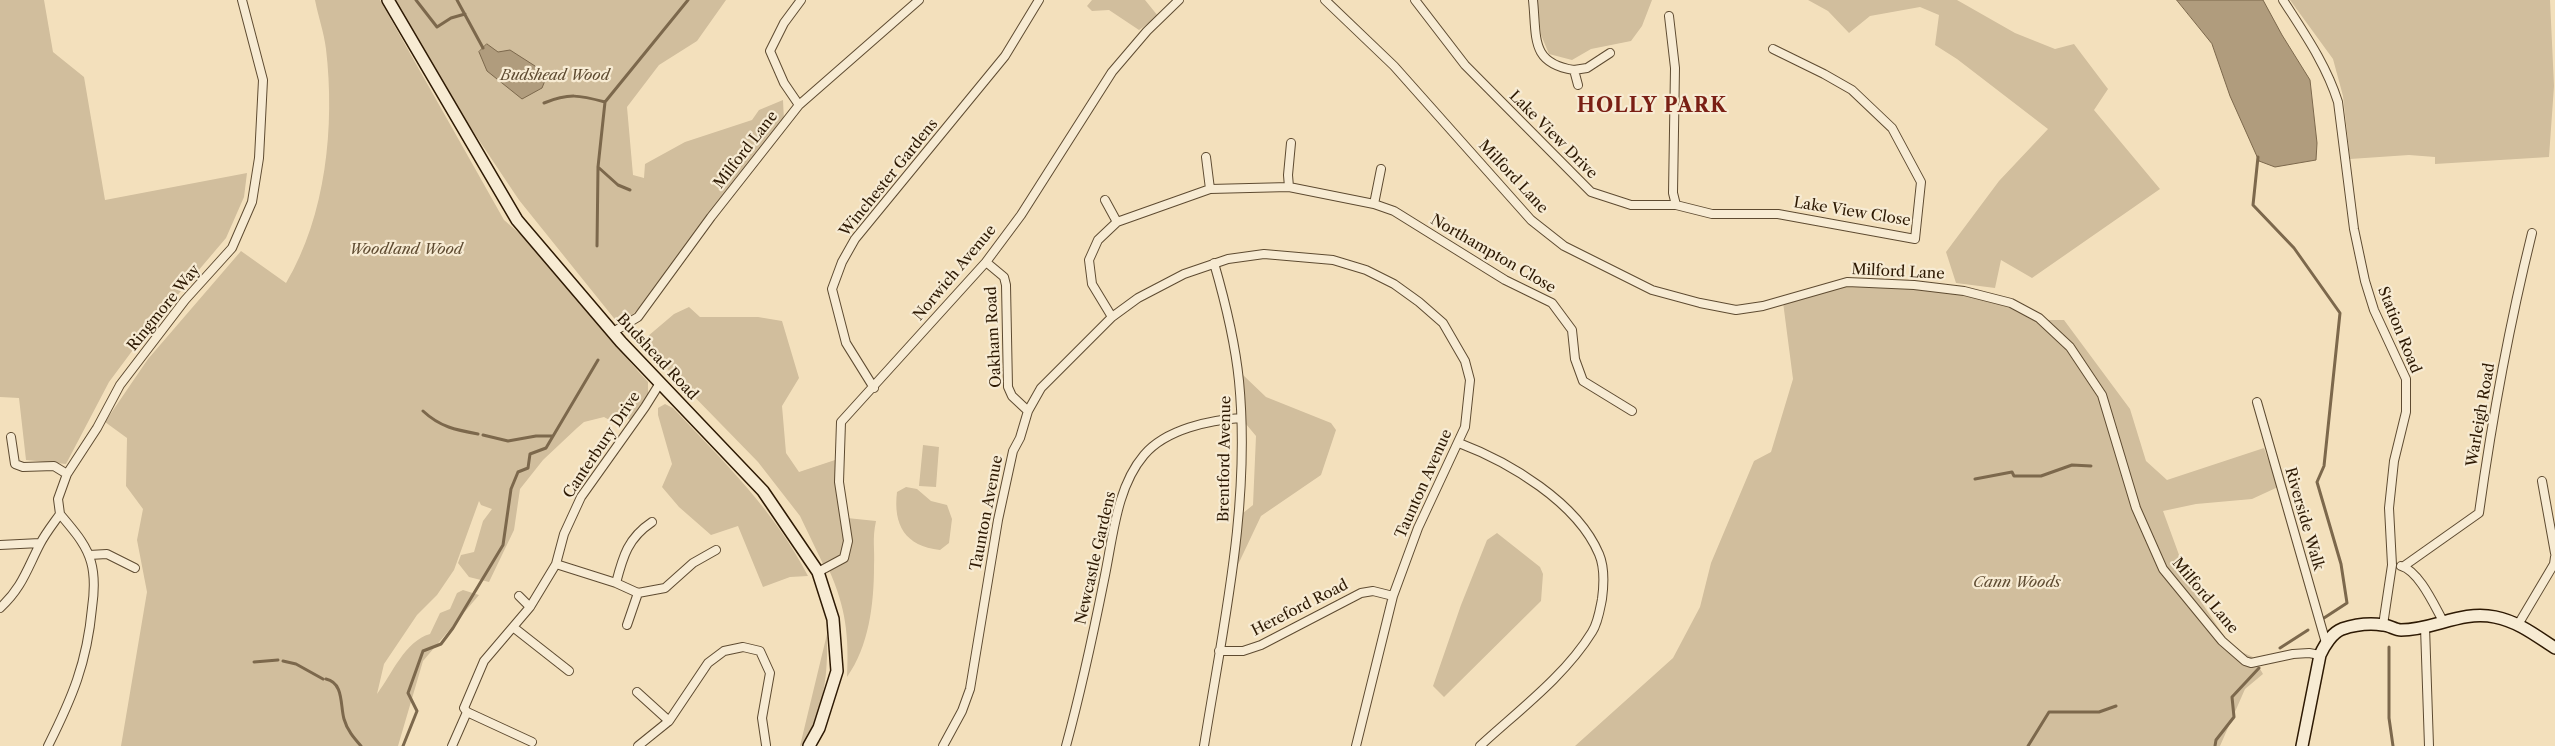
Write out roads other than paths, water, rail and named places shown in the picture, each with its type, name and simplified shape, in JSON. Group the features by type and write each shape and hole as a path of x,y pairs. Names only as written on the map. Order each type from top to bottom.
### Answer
{"street":[{"name":"Ringmore Way","path":"60,514 58,499 67,474 97,428 120,385 185,300 232,248 252,202 259,158 263,80 242,0"},
{"name":"Budshead Road","path":"388,0 518,220 613,332 764,491 818,572 832,619 837,672 819,728 809,746"},
{"path":"799,105 784,83 770,51 784,23 801,0"},
{"name":"Milford Lane","path":"613,332 638,316 711,216 799,105 919,0"},
{"name":"Winchester Gardens","path":"874,388 846,343 832,289 842,262 855,239 1005,56 1039,0"},
{"name":"Norwich Avenue","path":"818,572 844,558 848,541 839,482 841,422 874,388 986,262 1021,215 1112,72 1147,31 1180,0"},
{"name":"Milford Lane","path":"1325,0 1394,66 1531,220 1564,246 1652,290 1700,304 1736,310 1763,306 1848,282 1914,284 1964,291 2011,303 2039,318 2070,347 2102,395 2136,508 2163,570 2193,608 2222,640 2245,661 2250,663 2301,653 2320,655"},
{"name":"Lake View Drive","path":"1415,0 1464,65 1592,192 1631,205 1676,205"},
{"path":"1533,0 1538,46 1545,60 1556,67 1574,70 1587,68 1610,53"},
{"name":"Station Road","path":"2283,0 2322,62 2338,102 2354,228 2365,280 2378,318 2406,378 2406,412 2394,460 2389,508 2392,565 2383,625"},
{"path":"1669,16 1675,68 1673,193 1676,205"},
{"name":"Lake View Close","path":"1676,205 1712,214 1778,214 1914,239 1921,182 1892,128 1852,90 1773,49"},
{"path":"1574,70 1578,85"},
{"path":"1289,187 1288,175 1291,143"},
{"path":"1206,157 1210,189"},
{"path":"1374,204 1381,168"},
{"name":"Northampton Close","path":"1112,317 1092,284 1089,260 1098,240 1117,222 1210,189 1289,187 1374,204 1394,211 1505,280 1552,302 1572,330 1576,358 1584,381 1632,411"},
{"path":"1105,200 1117,222"},
{"name":"Warleigh Road","path":"2404,566 2479,513 2499,385 2516,298 2532,233"},
{"name":"Taunton Avenue","path":"943,746 962,711 970,689 998,520 1014,451 1028,411 1042,388 1112,317 1147,293 1184,274 1214,263 1264,254 1332,260 1366,270 1394,284 1443,323 1465,361 1470,380 1465,427 1418,528 1393,596 1356,746"},
{"name":"Oakham Road","path":"986,262 1004,277 1006,285 1008,387 1012,396 1028,411"},
{"name":"Brentford Avenue","path":"1204,746 1239,521 1242,418 1239,380 1228,311 1214,263"},
{"name":"Canterbury Drive","path":"452,746 467,712 464,708 484,661 530,606 556,564 564,534 581,497 660,383"},
{"name":"Riverside Walk","path":"2257,402 2326,643"},
{"name":"Newcastle Gardens","path":"1066,746 1078,700 1114,526 1128,482 1145,454 1169,437 1202,422 1242,418"},
{"path":"11,437 15,464 23,467 54,466 67,474"},
{"path":"1459,443 1487,454 1566,508 1588,532 1600,555 1604,583 1600,608 1593,630 1559,673 1480,746"},
{"path":"2542,482 2555,553"},
{"path":"0,608 12,596 28,574 40,543 60,514 82,541 92,563 94,593 90,638 74,694 48,746"},
{"path":"616,583 624,552 642,529 652,522"},
{"path":"0,545 40,543"},
{"path":"556,564 616,583 638,593 665,588 693,563 716,550"},
{"path":"88,555 107,554 136,568"},
{"path":"2519,623 2554,564 2555,557"},
{"path":"2392,565 2404,566 2424,587 2443,621"},
{"name":"Hereford Road","path":"1219,650 1244,651 1261,645 1360,593 1373,592 1393,596"},
{"path":"627,625 638,593"},
{"path":"519,596 530,606"},
{"path":"2302,746 2320,655 2326,643 2340,630 2361,625 2383,625 2400,630 2425,627 2443,621 2472,616 2493,617 2519,623 2555,648"},
{"path":"513,627 569,672"},
{"path":"2425,627 2429,746"},
{"path":"638,746 669,721 708,663 724,651 743,646 760,651 770,673 762,718 765,746"},
{"path":"637,692 669,721"},
{"path":"467,712 532,742"}],"waterway":[{"path":"416,0 437,27 451,18 465,14"},
{"path":"457,0 483,48"},
{"path":"597,246 598,167 605,102 688,0"},
{"path":"544,103 567,96 605,102"},
{"path":"2258,157 2253,205 2294,248 2340,313 2324,466 2317,482 2341,564 2347,603 2324,618"},
{"path":"598,167 618,185 630,190"},
{"path":"403,746 417,711 408,693 423,651 441,644 453,628 503,545 511,489 518,472 528,468 530,454 546,448 598,360"},
{"path":"423,411 436,421 449,427 478,434"},
{"path":"483,435 508,441 536,436 552,436"},
{"path":"1975,479 2012,472 2014,476 2041,476 2072,465 2091,466"},
{"path":"2280,648 2308,630"},
{"path":"2389,647 2389,718 2393,746"},
{"path":"254,662 278,660"},
{"path":"283,661 296,664 323,679"},
{"path":"2215,746 2216,740 2234,717 2232,697 2259,668"},
{"path":"326,679 332,681 339,690 345,723 361,746"},
{"path":"2028,746 2049,712 2099,712 2116,706"}],"district":[{"name":"HOLLY PARK","path":"1652,106"}],"park label":[{"name":"Budshead Wood","path":"555,76"},
{"name":"Woodland Wood","path":"406,250"},
{"name":"Cann Woods","path":"2017,583"}]}
